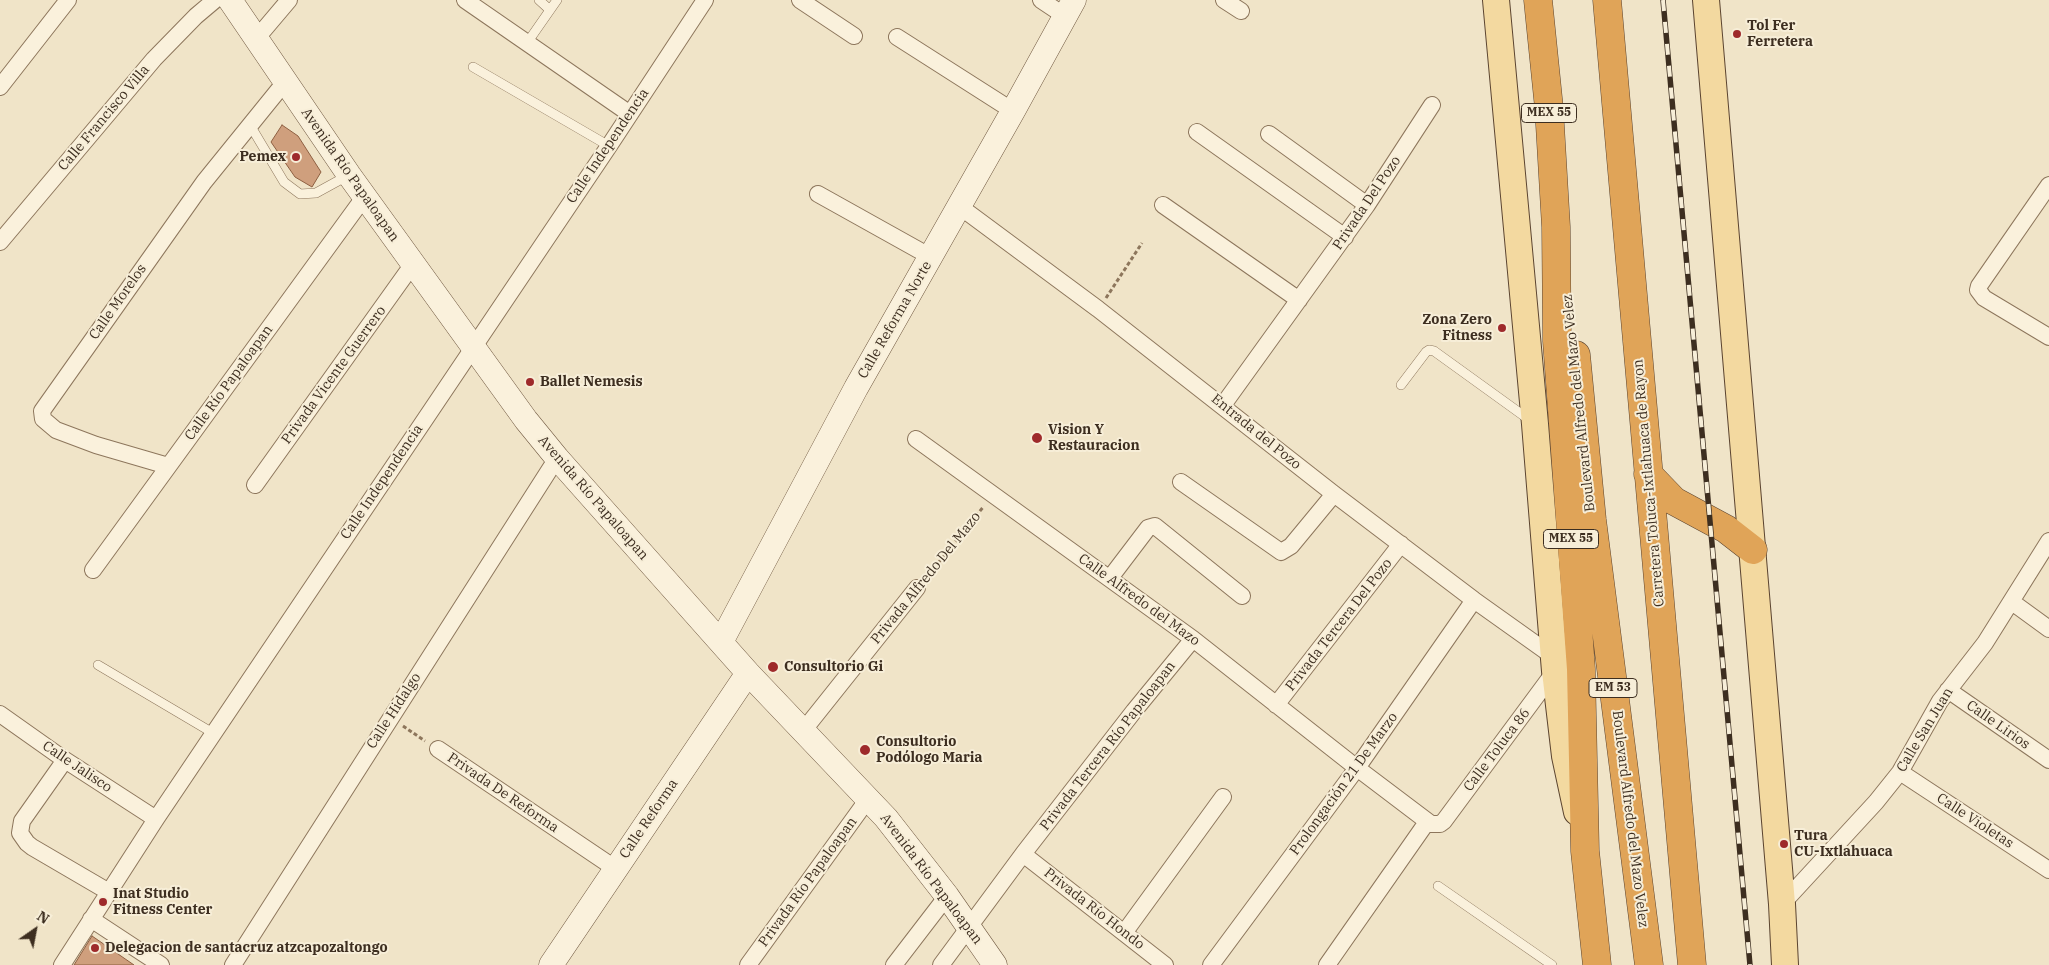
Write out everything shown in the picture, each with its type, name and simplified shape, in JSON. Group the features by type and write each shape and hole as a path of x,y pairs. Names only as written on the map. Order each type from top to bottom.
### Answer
{"highway":[{"name":"MEX 55","path":"1538,0 1549,108 1556,227 1557,341 1581,668 1585,851 1597,965"},
{"name":"Carretera Toluca-Ixtlahuaca de Rayon","path":"1607,0 1692,965"},
{"name":"Boulevard Alfredo del Mazo Velez","path":"1556,227 1577,358 1592,520 1649,965"},
{"path":"1648,474 1674,502 1726,529 1753,550"}],"main road":[{"name":"Avenida Río Papaloapan","path":"230,0 349,175 511,401 557,458 748,674 868,799 907,843 995,965"},
{"path":"1496,0 1555,664 1565,756 1585,851"},
{"path":"1706,0 1782,904 1784,965"},
{"name":"Calle Reforma Norte","path":"721,642 856,388 960,206 1069,8"},
{"name":"Calle Reforma","path":"551,965 748,674"}],"street":[{"path":"0,88 68,0"},
{"name":"Calle Francisco Villa","path":"0,242 154,59 196,16 215,0"},
{"path":"256,39 288,0"},
{"path":"465,0 630,114"},
{"name":"Calle Independencia","path":"62,965 213,733 609,146 704,0"},
{"path":"800,0 854,36"},
{"path":"1041,0 1069,8"},
{"path":"1224,0 1241,11"},
{"path":"897,37 1013,111"},
{"name":"Calle Morelos","path":"168,466 96,445 56,430 43,419 42,411 186,206 285,82"},
{"name":"Privada Del Pozo","path":"1224,405 1367,205 1432,105"},
{"path":"1197,132 1344,237"},
{"path":"1269,134 1367,205"},
{"path":"2049,185 1978,290 1984,298 2049,337"},
{"path":"818,194 931,257"},
{"name":"Calle Río Papaloapan","path":"93,570 365,196"},
{"path":"1163,205 1299,300"},
{"name":"Entrada del Pozo","path":"960,206 1224,405 1334,494 1555,664"},
{"name":"Privada Vicente Guerrero","path":"255,485 413,264"},
{"name":"Calle Alfredo del Mazo","path":"916,439 1193,639 1356,768 1432,823"},
{"name":"Calle Hidalgo","path":"232,965 557,458"},
{"path":"1182,482 1281,552 1291,546 1334,494"},
{"path":"1110,578 1148,528 1155,526 1242,596"},
{"name":"Calle San Juan","path":"1782,904 1876,802 1900,772 1948,690 1985,643 2049,541"},
{"name":"Privada Tercera Del Pozo","path":"1276,705 1401,544"},
{"name":"Privada Alfredo Del Mazo","path":"802,731 917,588"},
{"name":"Prolongación 21 De Marzo","path":"1211,965 1356,768 1474,600"},
{"path":"2012,602 2049,629"},
{"name":"Privada Tercera Río Papaloapan","path":"941,965 1023,854 1134,711 1193,639"},
{"name":"Calle Toluca 86","path":"1327,965 1432,823 1444,821 1555,664"},
{"name":"Calle Lirios","path":"1948,690 2049,760"},
{"name":"Calle Jalisco","path":"0,714 65,760 156,819"},
{"name":"Privada De Reforma","path":"438,750 616,869"},
{"path":"65,760 22,821 20,833 32,847 108,892"},
{"name":"Calle Violetas","path":"1900,772 2049,870"},
{"path":"1124,934 1223,797"},
{"name":"Privada Río Papaloapan","path":"748,965 868,799"},
{"name":"Privada Río Hondo","path":"1023,854 1165,965"},
{"path":"894,965 947,896"},
{"path":"91,919 162,965"}],"lane":[{"path":"540,0 550,10"},
{"path":"527,43 557,0"},
{"path":"473,67 609,146"},
{"path":"250,125 284,182 300,194 316,192 349,175"},
{"path":"1401,385 1426,352 1429,350 1434,351 1535,424"},
{"path":"98,665 213,733"},
{"path":"1438,886 1552,965"}],"path":[{"path":"1098,309 1142,243"},
{"name":"Privada Alfredo Del Mazo","path":"917,588 993,496"},
{"name":"Privada De Reforma","path":"390,717 438,750"}],"building":[{"name":"Pemex","path":"282,125 298,136 321,172 312,187 295,177 271,142"},
{"name":"Delegacion de santacruz atzcapozaltongo","path":"92,936 134,965 74,965"}],"railway":[{"path":"1663,0 1750,965"}],"place":[{"name":"Tol Fer Ferretera","path":"1737,34"},
{"name":"Pemex","path":"296,157"},
{"name":"Zona Zero Fitness","path":"1502,328"},
{"name":"Ballet Nemesis","path":"530,382"},
{"name":"Vision Y Restauracion","path":"1037,438"},
{"name":"Consultorio Gi","path":"773,667"},
{"name":"Consultorio Podólogo Maria","path":"865,750"},
{"name":"Tura CU-Ixtlahuaca","path":"1784,844"},
{"name":"Inat Studio Fitness Center","path":"103,902"},
{"name":"Delegacion de santacruz atzcapozaltongo","path":"95,948"}]}
